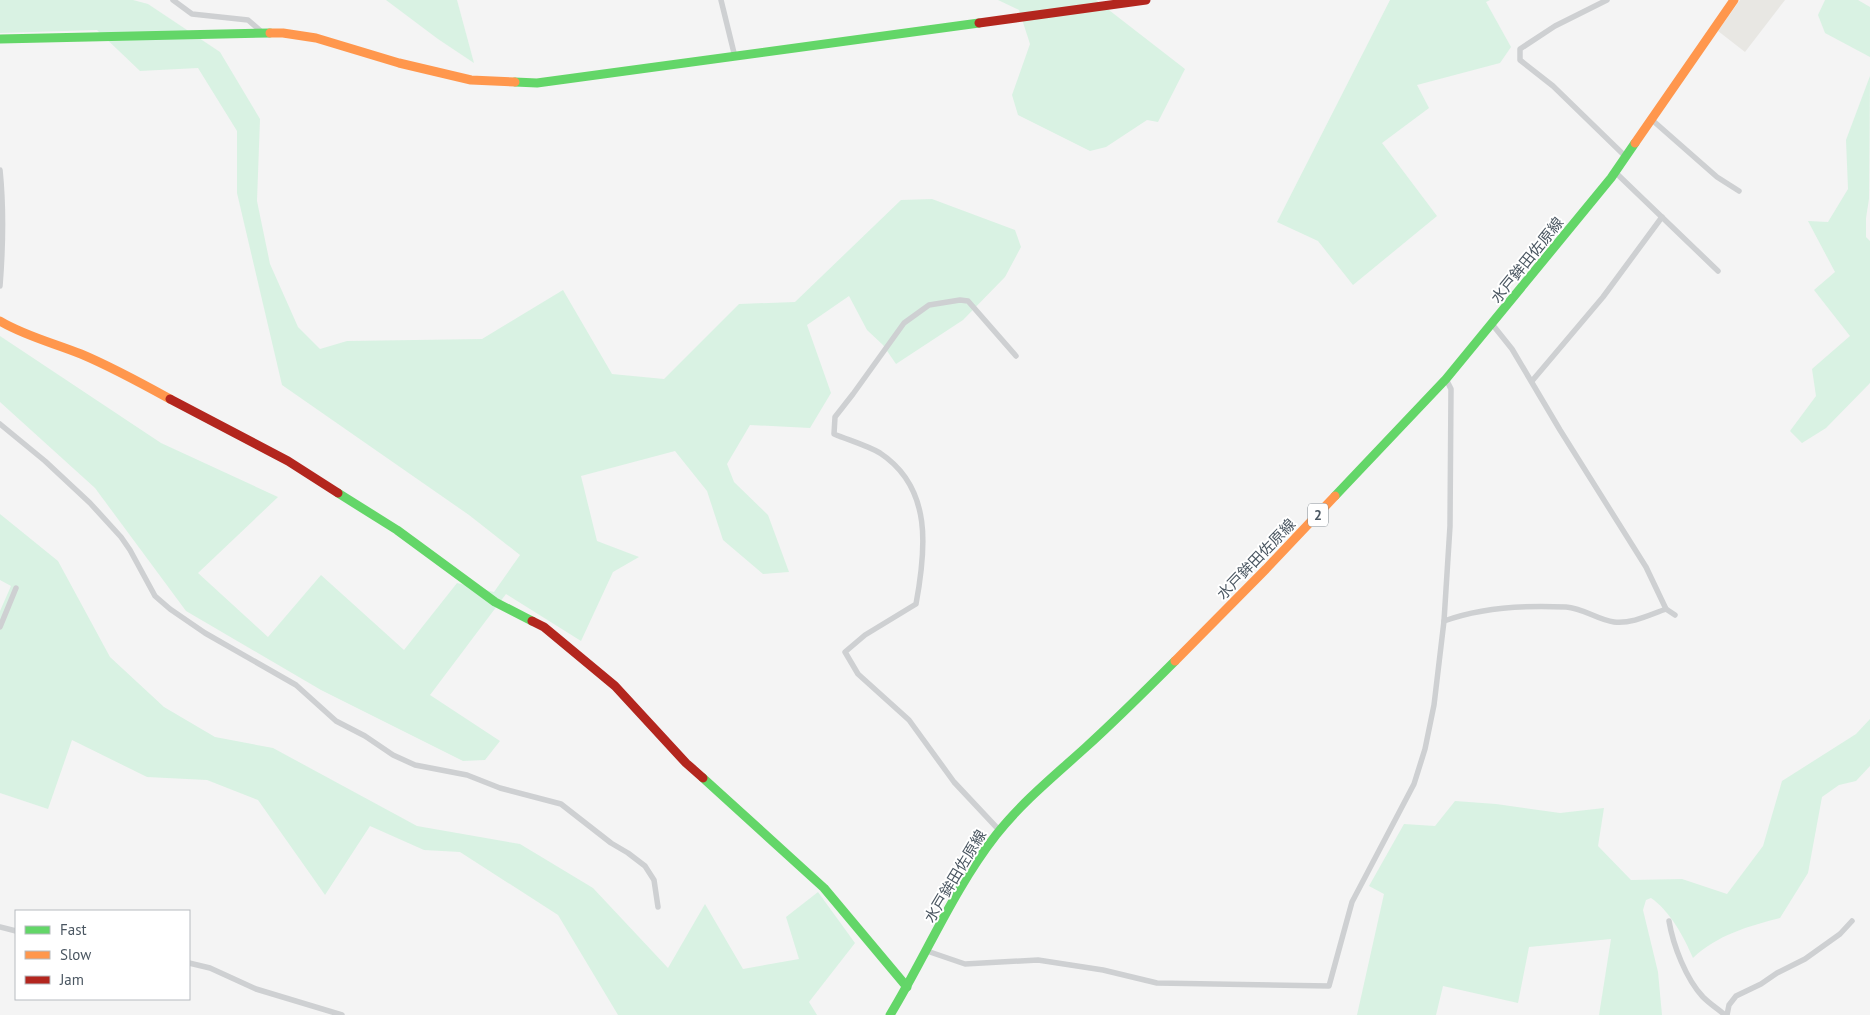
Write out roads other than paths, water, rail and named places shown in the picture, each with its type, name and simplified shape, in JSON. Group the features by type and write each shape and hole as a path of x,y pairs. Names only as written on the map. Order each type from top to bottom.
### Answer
{"street":[{"path":"173,0 192,14 248,20 263,33"},
{"path":"721,0 735,57"},
{"path":"0,39 283,33 301,35 399,63 471,80 537,83 1146,0"},
{"path":"1608,0 1555,26 1520,48 1520,60 1553,86 1626,157"},
{"name":"水戸鉾田佐原線","path":"890,1015 979,856 999,830 1013,814 1112,724 1217,618 1446,379 1616,172 1734,0"},
{"path":"1651,119 1717,176 1739,191"},
{"path":"0,170 2,206 0,286"},
{"path":"1616,172 1718,271"},
{"path":"1532,381 1603,297 1662,217"},
{"path":"999,830 954,782 909,720 858,674 845,652 864,635 916,604 923,558 922,520 918,502 903,473 879,453 834,434 835,417 854,394 904,323 929,305 960,300 968,301 1016,356"},
{"path":"0,321 13,329 81,354 122,373 288,461 397,530 495,602 544,626 615,686 686,763 824,888 907,987"},
{"path":"1492,324 1512,349 1532,381 1560,430 1646,568 1666,609 1676,615"},
{"path":"927,951 965,964 1038,960 1103,970 1157,983 1329,986 1352,902 1414,784 1425,749 1434,705 1444,621 1450,526 1451,388 1446,379"},
{"path":"0,424 45,461 90,503 121,537 155,596 170,609 206,633 296,685 336,721 365,736 393,755 415,765 467,775 500,788 562,804 611,843 645,866 654,880 658,907"},
{"path":"0,627 16,588"},
{"path":"1444,621 1462,614 1495,608 1568,607 1591,613 1613,622 1631,622 1666,609"},
{"path":"1669,921 1672,938 1690,978 1703,997 1726,1015 1729,1006 1736,996 1762,984 1805,959 1840,934 1852,922"},
{"path":"0,927 15,931"},
{"path":"190,963 210,968 256,989 342,1015"}]}
